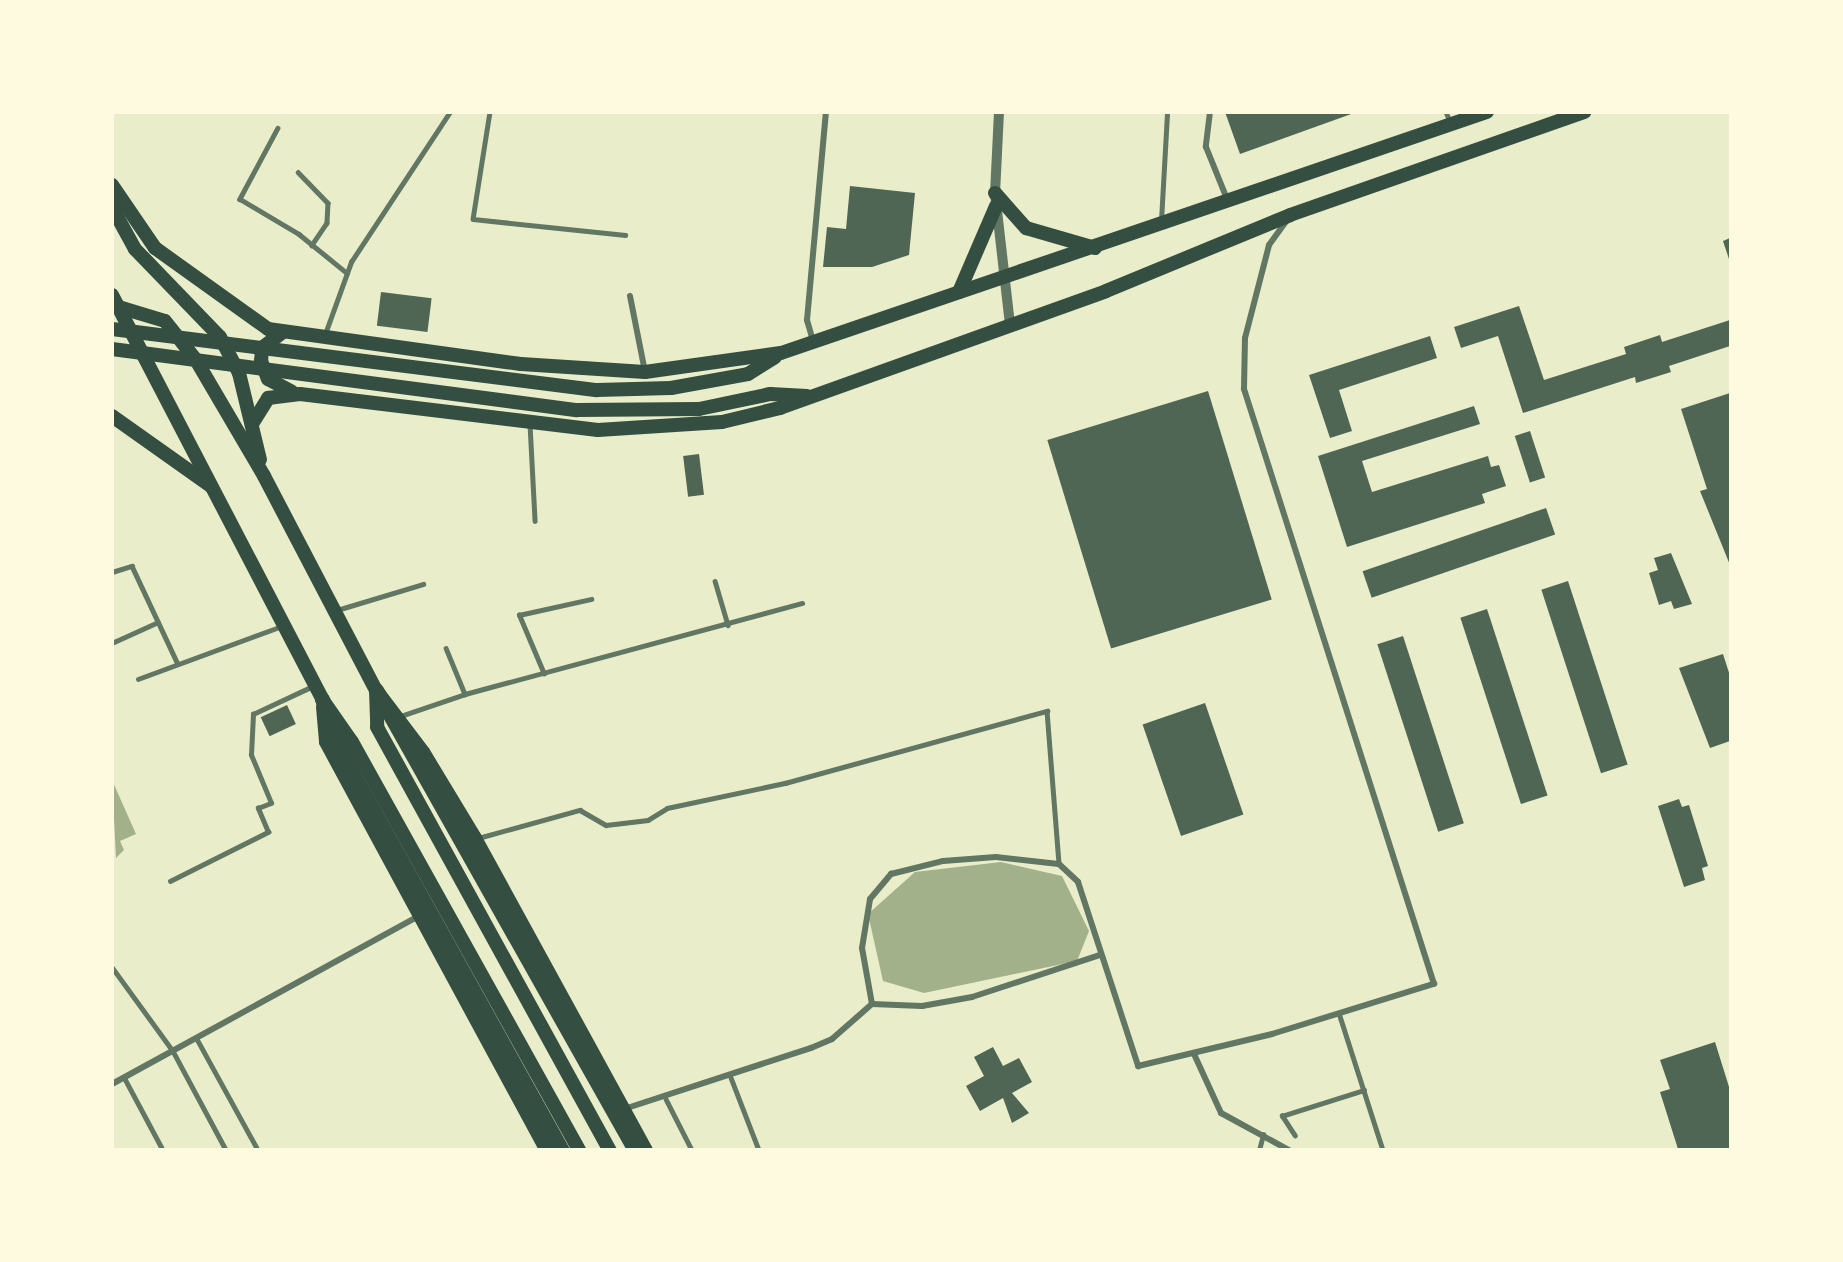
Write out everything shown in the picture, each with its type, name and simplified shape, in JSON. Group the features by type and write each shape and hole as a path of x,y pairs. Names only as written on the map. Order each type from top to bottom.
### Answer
{"highway":[{"path":"376,690 388,722 635,1149"},
{"path":"319,692 350,768 562,1149"}],"main road":[{"path":"112,185 155,248 268,329 521,364 645,372 781,353 1095,248 1448,118 1487,112"},
{"path":"252,424 268,398 300,394 530,424 648,430 722,422 811,396 1010,324 1290,215 1584,112"},
{"path":"959,292 995,199 1026,228 1095,248"},
{"path":"112,207 135,249 220,337 239,373 264,476"},
{"path":"115,302 152,313 177,334 264,476 376,690"},
{"path":"115,302 319,692 358,752 579,1149"},
{"path":"112,329 562,388 671,388 748,374 781,353"},
{"path":"283,332 262,348 261,362 268,380 300,394"},
{"path":"112,349 577,410 699,409 770,394 811,396"},
{"path":"112,416 213,488"},
{"path":"319,692 326,742 547,1149"},
{"path":"388,722 476,838 646,1149"},
{"path":"388,722 610,1149"}],"street":[{"path":"813,342 807,320 826,112"},
{"path":"999,112 995,199 1010,324"},
{"path":"1209,112 1206,147 1227,199"},
{"path":"872,1004 862,948 870,898 891,874 943,861 996,857 1059,864 1078,882 1138,1066 1194,1054 1434,984 1244,389 1245,338 1266,257 1290,215"},
{"path":"630,296 645,372"},
{"path":"112,1084 420,915"},
{"path":"624,1109 666,1099 832,1039 872,1004 922,1006 972,997 1100,955"},
{"path":"1194,1054 1221,1113 1289,1149"}],"lane":[{"path":"324,337 347,273 384,208 450,112"},
{"path":"490,112 473,219 625,235"},
{"path":"1160,224 1167,112"},
{"path":"278,128 240,199 312,245 347,273"},
{"path":"298,172 328,202 327,223 312,245"},
{"path":"530,424 535,521"},
{"path":"112,572 132,566 178,664"},
{"path":"715,581 728,625"},
{"path":"335,611 423,584"},
{"path":"544,674 519,615 591,599"},
{"path":"388,722 465,694 728,625 802,603"},
{"path":"114,642 158,622"},
{"path":"138,679 285,625"},
{"path":"446,648 465,694"},
{"path":"170,881 268,832 258,808 271,803 251,755 253,714 319,692"},
{"path":"476,838 580,810 606,825 648,819 668,808 785,783 1047,711 1059,864"},
{"path":"112,967 172,1051 226,1149"},
{"path":"1338,1013 1383,1149"},
{"path":"197,1039 258,1149"},
{"path":"730,1076 759,1149"},
{"path":"124,1077 163,1149"},
{"path":"1295,1136 1282,1116 1364,1090"},
{"path":"666,1099 692,1149"},
{"path":"1259,1149 1263,1135"}],"shaded area":[{"path":"112,780 136,834 120,841 124,850 116,858"},
{"path":"1001,862 1062,876 1089,931 1077,961 924,993 883,981 868,914 915,872"}],"building":[{"path":"1225,112 1354,112 1354,113 1240,154"},
{"path":"850,186 915,193 909,255 872,267 823,267 827,227 846,229"},
{"path":"1730,238 1730,262 1723,241"},
{"path":"381,292 432,298 427,332 377,326"},
{"path":"1519,306 1544,380 1626,354 1624,347 1660,335 1662,342 1730,320 1730,346 1669,366 1671,372 1636,383 1635,377 1523,413 1498,336 1461,348 1454,327"},
{"path":"1430,336 1437,358 1339,390 1352,431 1330,438 1309,375"},
{"path":"1208,391 1272,599 1111,649 1047,440"},
{"path":"1730,393 1730,565 1700,491 1707,489 1681,409"},
{"path":"1474,406 1480,424 1362,461 1372,492 1488,456 1491,467 1499,465 1506,486 1482,494 1485,503 1347,547 1318,456"},
{"path":"1530,431 1545,478 1530,483 1515,436"},
{"path":"699,454 704,495 688,497 683,456"},
{"path":"1546,508 1555,534 1372,598 1363,571"},
{"path":"1671,553 1692,604 1674,609 1671,601 1659,605 1649,573 1658,570 1654,558"},
{"path":"1568,581 1628,765 1601,773 1541,590"},
{"path":"1487,609 1548,795 1521,804 1460,618"},
{"path":"1403,636 1464,823 1438,832 1377,644"},
{"path":"1723,654 1730,676 1730,741 1710,748 1679,668"},
{"path":"1205,703 1243,815 1181,836 1143,724"},
{"path":"287,705 296,724 270,736 261,717"},
{"path":"1679,799 1682,807 1689,805 1708,866 1702,868 1705,880 1684,887 1658,806"},
{"path":"1715,1042 1730,1090 1730,1149 1678,1149 1660,1092 1670,1089 1660,1060"},
{"path":"993,1047 1003,1066 1019,1058 1032,1082 1012,1093 1029,1113 1012,1123 1003,1098 980,1111 966,1086 984,1076 974,1057"}]}
